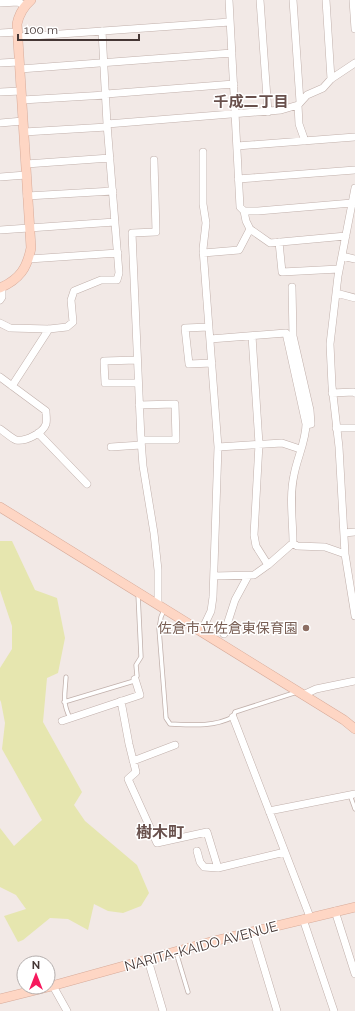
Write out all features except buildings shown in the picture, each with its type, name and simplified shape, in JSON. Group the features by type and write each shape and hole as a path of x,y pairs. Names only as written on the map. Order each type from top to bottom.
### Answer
{"street":[{"path":"229,0 240,207 244,211 246,221 250,229 270,243 346,236"},
{"path":"260,0 268,112"},
{"path":"293,0 300,124 305,141"},
{"path":"326,0 331,79"},
{"path":"353,0 355,29"},
{"path":"0,3 28,3"},
{"path":"0,300 2,297 1,287 15,279 23,271 29,259 31,248 17,24 19,15 28,3"},
{"path":"0,33 18,34 102,31 230,22"},
{"path":"0,323 10,328 49,329 68,327 73,322 71,300 74,290 101,280 117,280 119,273 118,253 107,125 102,31"},
{"path":"0,63 20,65 104,62 232,52"},
{"path":"24,132 281,110 299,104 307,95 323,88 331,79 355,63"},
{"path":"0,92 21,95 106,95 234,84"},
{"path":"0,123 23,121"},
{"path":"236,146 355,137"},
{"path":"201,632 211,611 214,576 218,447 203,253 206,223 203,204 203,152"},
{"path":"26,164 110,158"},
{"path":"154,160 156,232 132,233 141,443 149,510 154,533 161,607"},
{"path":"238,179 355,170"},
{"path":"0,177 26,175"},
{"path":"355,188 352,203 352,221 346,236 339,269 330,344 332,393 339,446 345,554 352,578 355,616"},
{"path":"28,196 113,191"},
{"path":"244,211 352,203"},
{"path":"0,230 115,222"},
{"path":"203,253 239,250 250,229"},
{"path":"279,242 282,272 339,269"},
{"path":"29,259 118,253"},
{"path":"342,256 355,259"},
{"path":"292,287 293,336 310,410 311,424 306,426"},
{"path":"336,293 355,298"},
{"path":"209,327 185,328 189,364 212,363"},
{"path":"12,386 49,329"},
{"path":"210,339 286,333 306,426 292,484 293,543 268,566 254,575 214,576"},
{"path":"252,336 259,444 254,535 256,546 268,566"},
{"path":"137,360 104,361 105,383 138,382"},
{"path":"0,378 46,411 46,424 42,430 23,440 16,440 0,429"},
{"path":"332,393 355,393"},
{"path":"111,446 176,440 175,404 139,405"},
{"path":"336,428 355,428"},
{"path":"38,433 87,484"},
{"path":"218,447 282,443 300,449"},
{"path":"0,507 301,693 344,720 355,729"},
{"path":"344,533 355,532"},
{"path":"293,543 297,546 325,547 345,554"},
{"path":"224,634 235,600 248,576"},
{"path":"62,721 140,695 135,679"},
{"path":"301,693 355,681"},
{"path":"120,701 128,744 136,772 128,779 157,843 207,832 218,868"},
{"path":"233,717 285,852 307,918 334,1011"},
{"path":"133,760 175,745"},
{"path":"269,811 352,794"},
{"path":"197,851 200,862 204,866 218,868 285,852"},
{"name":"NARITA-KAIDO AVENUE","path":"56,985 253,931 355,906"},
{"path":"335,911 355,974"},
{"path":"253,931 277,1011"},
{"path":"148,960 163,1011"},
{"name":"NARITA-KAIDO AVENUE","path":"0,999 17,995"},
{"path":"56,995 67,1011"}],"lane":[{"path":"64,702 134,681 137,676 136,665 141,657 138,593"},
{"path":"161,607 159,629 166,718 170,724 210,725 233,717 235,712 301,693"},
{"path":"66,677 64,702 70,718"},
{"path":"352,794 355,809"},
{"path":"176,952 188,992"}],"green space":[{"path":"0,541 12,541 35,590 57,598 65,638 58,673 47,678 43,722 82,792 74,805 85,821 137,865 149,893 141,906 123,913 108,911 94,904 88,930 68,919 50,918 23,940 18,942 4,916 26,909 16,895 0,887 0,828 14,846 42,820 2,749 5,723 0,700 0,668 12,649 12,626 0,590"}],"place":[{"name":"佐倉市立佐倉東保育園","path":"306,628"}],"district":[{"name":"千成二丁目","path":"251,102"},
{"name":"樹木町","path":"160,832"}]}
